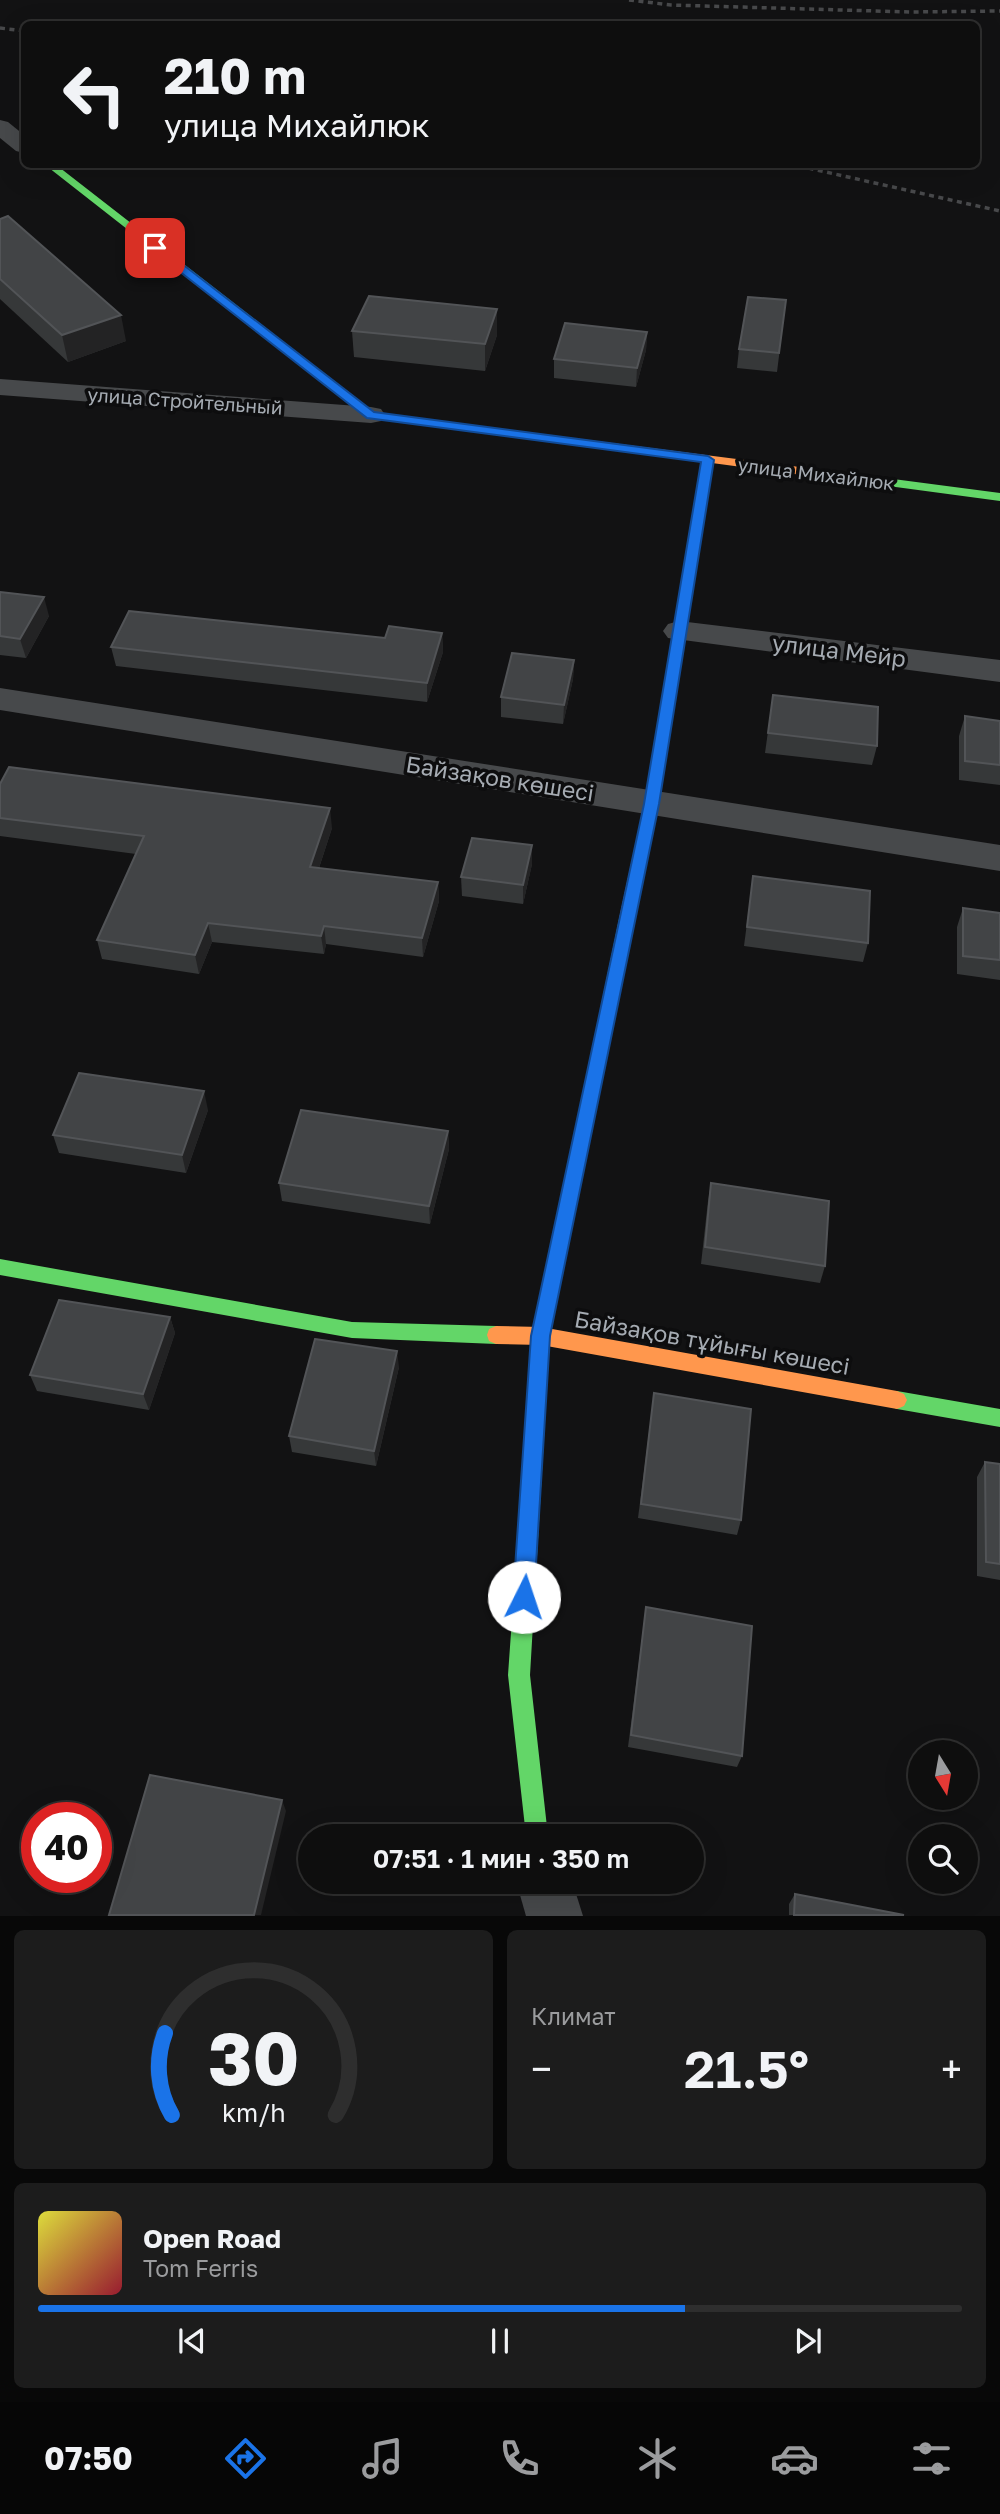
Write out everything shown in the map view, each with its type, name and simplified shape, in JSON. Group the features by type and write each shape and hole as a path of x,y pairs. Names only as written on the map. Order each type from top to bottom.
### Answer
{"street":[{"path":"0,127 21,144"},
{"path":"53,168 371,415"},
{"name":"улица Стройтельный","path":"0,387 371,415"},
{"name":"улица Михайлюк","path":"371,415 1000,497"},
{"path":"536,1824 519,1675 541,1336 651,804 708,460"},
{"name":"улица Мейр","path":"679,631 1000,671"},
{"name":"Байзақов көшесі","path":"0,699 1000,858"},
{"name":"Байзақов тұйығы көшесі","path":"0,1267 352,1330 541,1336 1000,1418"},
{"path":"548,1894 555,1916"}],"building":[{"path":"8,216 121,315 62,335 0,279 0,219"},
{"path":"369,296 497,309 485,344 352,331"},
{"path":"748,297 786,300 779,353 739,349"},
{"path":"565,323 647,332 637,368 554,359"},
{"path":"0,592 44,597 20,639 0,636"},
{"path":"129,611 385,638 389,626 442,633 427,683 111,647"},
{"path":"512,653 574,660 564,705 501,697"},
{"path":"773,695 878,707 877,746 768,733"},
{"path":"965,716 1000,721 1000,765 965,761"},
{"path":"9,767 330,808 310,867 438,882 422,938 324,926 321,936 208,923 195,955 97,940 144,836 0,818 0,784"},
{"path":"472,838 532,845 523,885 461,877"},
{"path":"753,876 870,891 868,943 747,927"},
{"path":"963,908 1000,913 1000,960 963,956"},
{"path":"79,1073 204,1091 182,1155 53,1135"},
{"path":"301,1110 448,1131 429,1206 279,1183"},
{"path":"711,1183 829,1201 825,1266 705,1247"},
{"path":"59,1300 170,1317 143,1394 30,1375"},
{"path":"315,1339 397,1351 374,1451 289,1436"},
{"path":"654,1393 751,1409 741,1520 641,1504"},
{"path":"985,1462 1000,1464 1000,1564 986,1562"},
{"path":"646,1607 752,1626 742,1756 631,1735"},
{"path":"150,1775 282,1800 254,1915 109,1915"},
{"path":"795,1894 904,1915 794,1915"}],"railway":[{"path":"629,0 671,5 910,12 1000,11"},
{"path":"0,28 21,31"},
{"path":"808,168 1000,211"}],"traffic: fast":[{"path":"53,168 371,415 432,423"},
{"path":"855,478 1000,497"},
{"path":"536,1824 519,1675 541,1336 627,919"},
{"path":"0,1267 352,1330 496,1335"},
{"path":"897,1400 1000,1418"}],"traffic: slow":[{"path":"432,423 855,478"},
{"path":"627,919 651,804 707,459"},
{"path":"496,1335 541,1336 897,1400"}],"route":[{"path":"155,248 371,415 708,460 651,804 541,1336 524,1597"}]}
